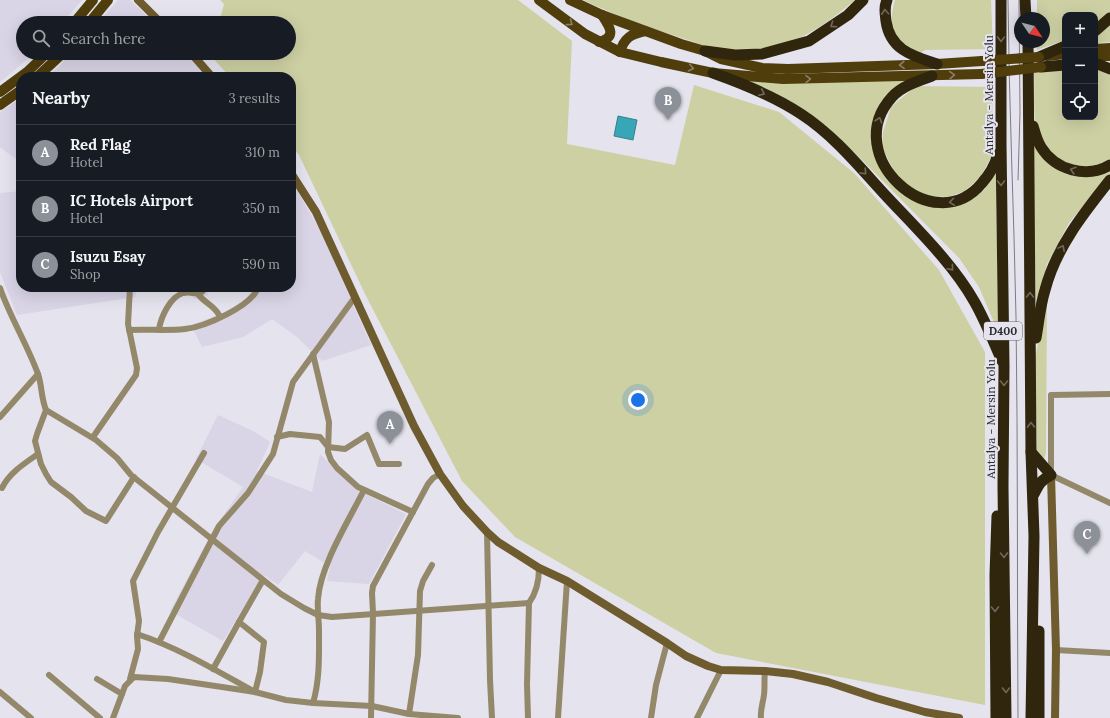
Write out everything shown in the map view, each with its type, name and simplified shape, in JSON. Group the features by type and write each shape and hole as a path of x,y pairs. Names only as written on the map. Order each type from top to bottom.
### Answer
{"highway":[{"path":"705,52 735,55 762,54 809,41 848,14 863,0"},
{"path":"887,0 884,6 887,26 893,41 901,50 914,57 937,64"},
{"name":"Antalya - Mersin Yolu","path":"998,717 1006,662 1003,486 1004,366 1001,0"},
{"path":"1025,0 1026,12"},
{"path":"1030,0 1030,12"},
{"path":"1098,28 1110,18"},
{"name":"D400","path":"1028,48 1034,536 1031,718"},
{"path":"1040,62 1062,48"},
{"path":"1040,62 1062,63"},
{"path":"1098,64 1110,69"},
{"path":"713,73 744,84 778,100 802,114 827,133 917,229 958,276 974,301 1004,366"},
{"path":"932,76 909,84 892,96 877,122 876,142 879,157 896,182 922,199 940,203 960,200 975,191 987,177 995,165 1001,144"},
{"path":"1029,113 1041,148 1048,156 1062,166 1071,170 1088,172 1110,165"},
{"path":"1031,366 1044,291 1056,259 1069,234 1110,180"},
{"path":"1032,452 1052,475 1042,479 1033,498"},
{"path":"998,717 995,568 997,517 1003,486"},
{"path":"1034,536 1039,559 1039,718"}],"main road":[{"path":"80,16 93,0"},
{"path":"95,16 108,0"},
{"path":"539,0 585,34 620,52 713,73 783,79 981,74 1040,62 1062,55"},
{"path":"570,0 602,15 721,59 762,68 788,69 982,61 1040,62"},
{"path":"599,42 606,40 610,36 611,32 602,15"},
{"path":"620,52 625,39 632,34 645,31"},
{"path":"1098,50 1110,48"},
{"path":"1098,56 1110,56"},
{"path":"27,72 40,60"},
{"path":"43,72 55,60"},
{"path":"0,92 16,80"},
{"path":"0,105 16,94"}],"street":[{"path":"138,0 154,16"},
{"path":"197,60 208,72"},
{"path":"296,182 316,212 414,426 440,474 463,506 498,542 539,568 567,581 686,656 721,670 765,671 793,674 828,682 918,710 958,718"},
{"path":"0,288 2,298 38,374 42,390 43,404 46,410 93,437 134,477 286,597 318,615 332,617 529,603"},
{"path":"93,437 136,375 137,368 129,330 128,308 130,292"},
{"path":"159,329 161,320 176,297 186,293 198,294 203,292"},
{"path":"129,330 187,329 220,317 238,308 252,297 255,292"},
{"path":"198,294 216,310 220,317"},
{"path":"159,642 219,526 248,493 273,454 293,382 355,297"},
{"path":"313,354 328,422 328,452 331,460 358,487 413,512"},
{"path":"0,417 38,374"},
{"path":"1055,718 1056,650 1052,475 1052,395 1110,394"},
{"path":"46,410 36,434 35,441 43,469 50,482 71,497 86,511 106,521 134,477"},
{"path":"277,437 290,434 320,437 328,447 345,449 367,435 379,464 399,464"},
{"path":"130,680 138,649 137,634 139,621 133,580 204,453"},
{"path":"2,488 5,482 16,471 38,454"},
{"path":"371,718 373,586 428,484 433,478 440,474"},
{"path":"1052,475 1110,503"},
{"path":"313,703 317,689 320,667 318,599 321,581 331,556 364,490"},
{"path":"487,532 492,718"},
{"path":"409,714 418,655 418,610 420,591 423,581 432,565"},
{"path":"528,718 527,676 529,603 539,583 539,568"},
{"path":"213,669 263,580"},
{"path":"558,718 567,581"},
{"path":"239,622 264,642 260,672 255,692"},
{"path":"137,634 159,642 255,692"},
{"path":"651,718 656,685 667,643"},
{"path":"1056,650 1110,653"},
{"path":"697,718 721,670"},
{"path":"761,718 760,712 764,694 765,671"},
{"path":"49,675 100,718"},
{"path":"113,718 125,686 134,677 168,679 255,692 286,700 372,706 409,714 458,718"},
{"path":"97,679 122,694"},
{"path":"0,692 31,718"}],"shaded area":[{"path":"0,0 82,0 68,16 16,16 16,60 27,60 0,82"},
{"path":"118,0 130,0 147,16 104,16"},
{"path":"65,60 191,60 202,72 53,72"},
{"path":"16,101 16,159 0,147 0,112"},
{"path":"296,189 322,233 371,345 322,361 297,337 272,319 243,337 202,347 191,325 226,312 246,298 251,292 296,292"},
{"path":"16,191 16,292 136,292 135,297 17,315 0,272 0,193"},
{"path":"184,292 209,292 207,295 195,299"},
{"path":"218,415 253,431 270,442 257,471 312,492 320,454 357,490 406,514 369,584 327,581 330,566 305,551 278,585 264,575 223,641 170,611 213,530 243,487 196,459"}],"green space":[{"path":"220,0 518,0 572,41 567,144 675,165 694,85 779,112 854,173 939,270 985,352 985,705 716,653 515,537 462,481 366,296 299,155 296,152 296,72 225,72 215,60 296,60 296,16 221,16 224,4"},
{"path":"583,0 855,0 820,27 791,42 764,48 737,49 711,47 700,44 632,21"},
{"path":"895,0 991,0 993,49 925,50 919,54 914,52 899,42 894,33 892,27 892,16"},
{"path":"1037,0 1110,0 1110,13 1098,23 1098,12 1062,12 1062,41 1050,45 1050,12 1037,12"},
{"path":"1110,25 1110,42 1098,43 1098,33"},
{"path":"1062,69 1062,120 1098,120 1098,70 1110,75 1109,160 1098,165 1091,166 1074,165 1059,159 1046,148 1041,141 1036,126 1034,111 1034,72"},
{"path":"913,79 881,101 876,118 872,148 886,179 917,203 932,206 954,206 971,200 984,190 997,172 996,209 999,334 979,287 959,258 858,156 826,128 746,81"},
{"path":"916,86 993,87 991,157 981,176 965,191 948,197 931,196 914,190 897,176 882,148 883,132 891,107"},
{"path":"1033,145 1057,168 1072,176 1092,176 1110,170 1110,173 1069,223 1047,264 1036,308"},
{"path":"1047,302 1046,452 1045,457 1042,459 1037,453 1035,358"}],"water":[{"path":"618,116 637,120 633,140 614,136"}],"tram line":[{"path":"1008,0 1016,317 1018,718"},
{"path":"1018,180 1020,113 1019,0"}],"place":[{"name":"IC Hotels Airport","path":"668,120"},
{"name":"Red Flag","path":"390,444"},
{"name":"Isuzu Esay","path":"1087,554"}]}
